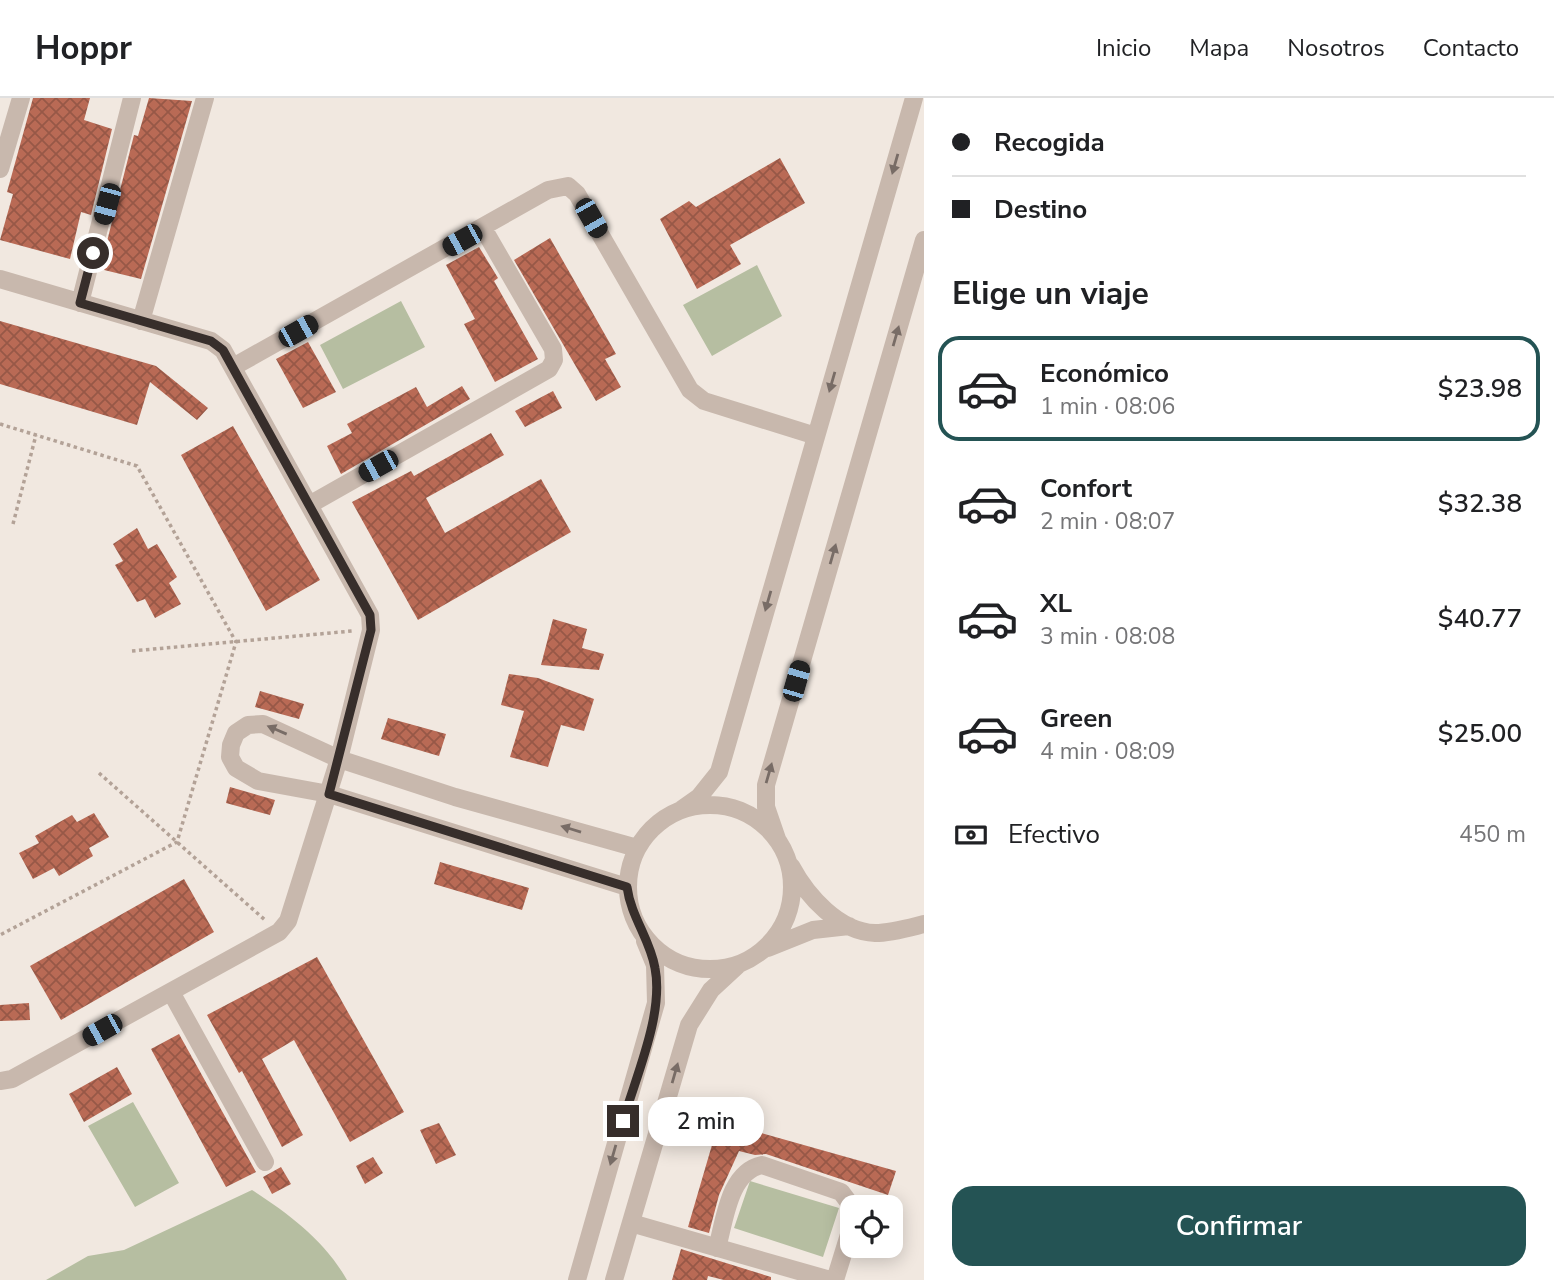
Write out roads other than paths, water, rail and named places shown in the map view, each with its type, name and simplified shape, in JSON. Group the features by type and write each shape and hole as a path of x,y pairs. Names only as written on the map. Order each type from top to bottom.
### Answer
{"street":[{"path":"0,169 21,98"},
{"path":"80,303 132,98"},
{"path":"141,321 205,98"},
{"path":"577,1280 656,1003 654,965 630,907 627,887 637,848 663,818 699,797 719,772 914,98"},
{"path":"233,368 548,190 568,186 577,194 690,390 704,401 816,436"},
{"path":"309,505 549,369 554,360 553,349 483,228"},
{"path":"849,926 811,896 787,859 766,807 766,785 924,240"},
{"path":"0,279 211,341 223,350 370,615 371,630 329,794 288,921 279,932 12,1079 0,1081"},
{"path":"627,887 543,863 446,829 329,794 247,777 236,768 230,757 231,745 236,733 248,725 262,724 339,759 454,797 637,848"},
{"path":"446,829 454,797"},
{"path":"682,809 702,804 724,805 744,812 762,823 777,839"},
{"path":"614,1280 689,1024 711,990 771,943 784,924 791,903 792,880 787,859"},
{"path":"637,926 649,942 682,964 721,969 747,960 796,935 849,926 877,933 924,924"},
{"path":"171,992 265,1162"},
{"path":"717,1248 737,1181 749,1168 762,1165 843,1195"},
{"path":"631,1223 832,1280 840,1258"}]}
